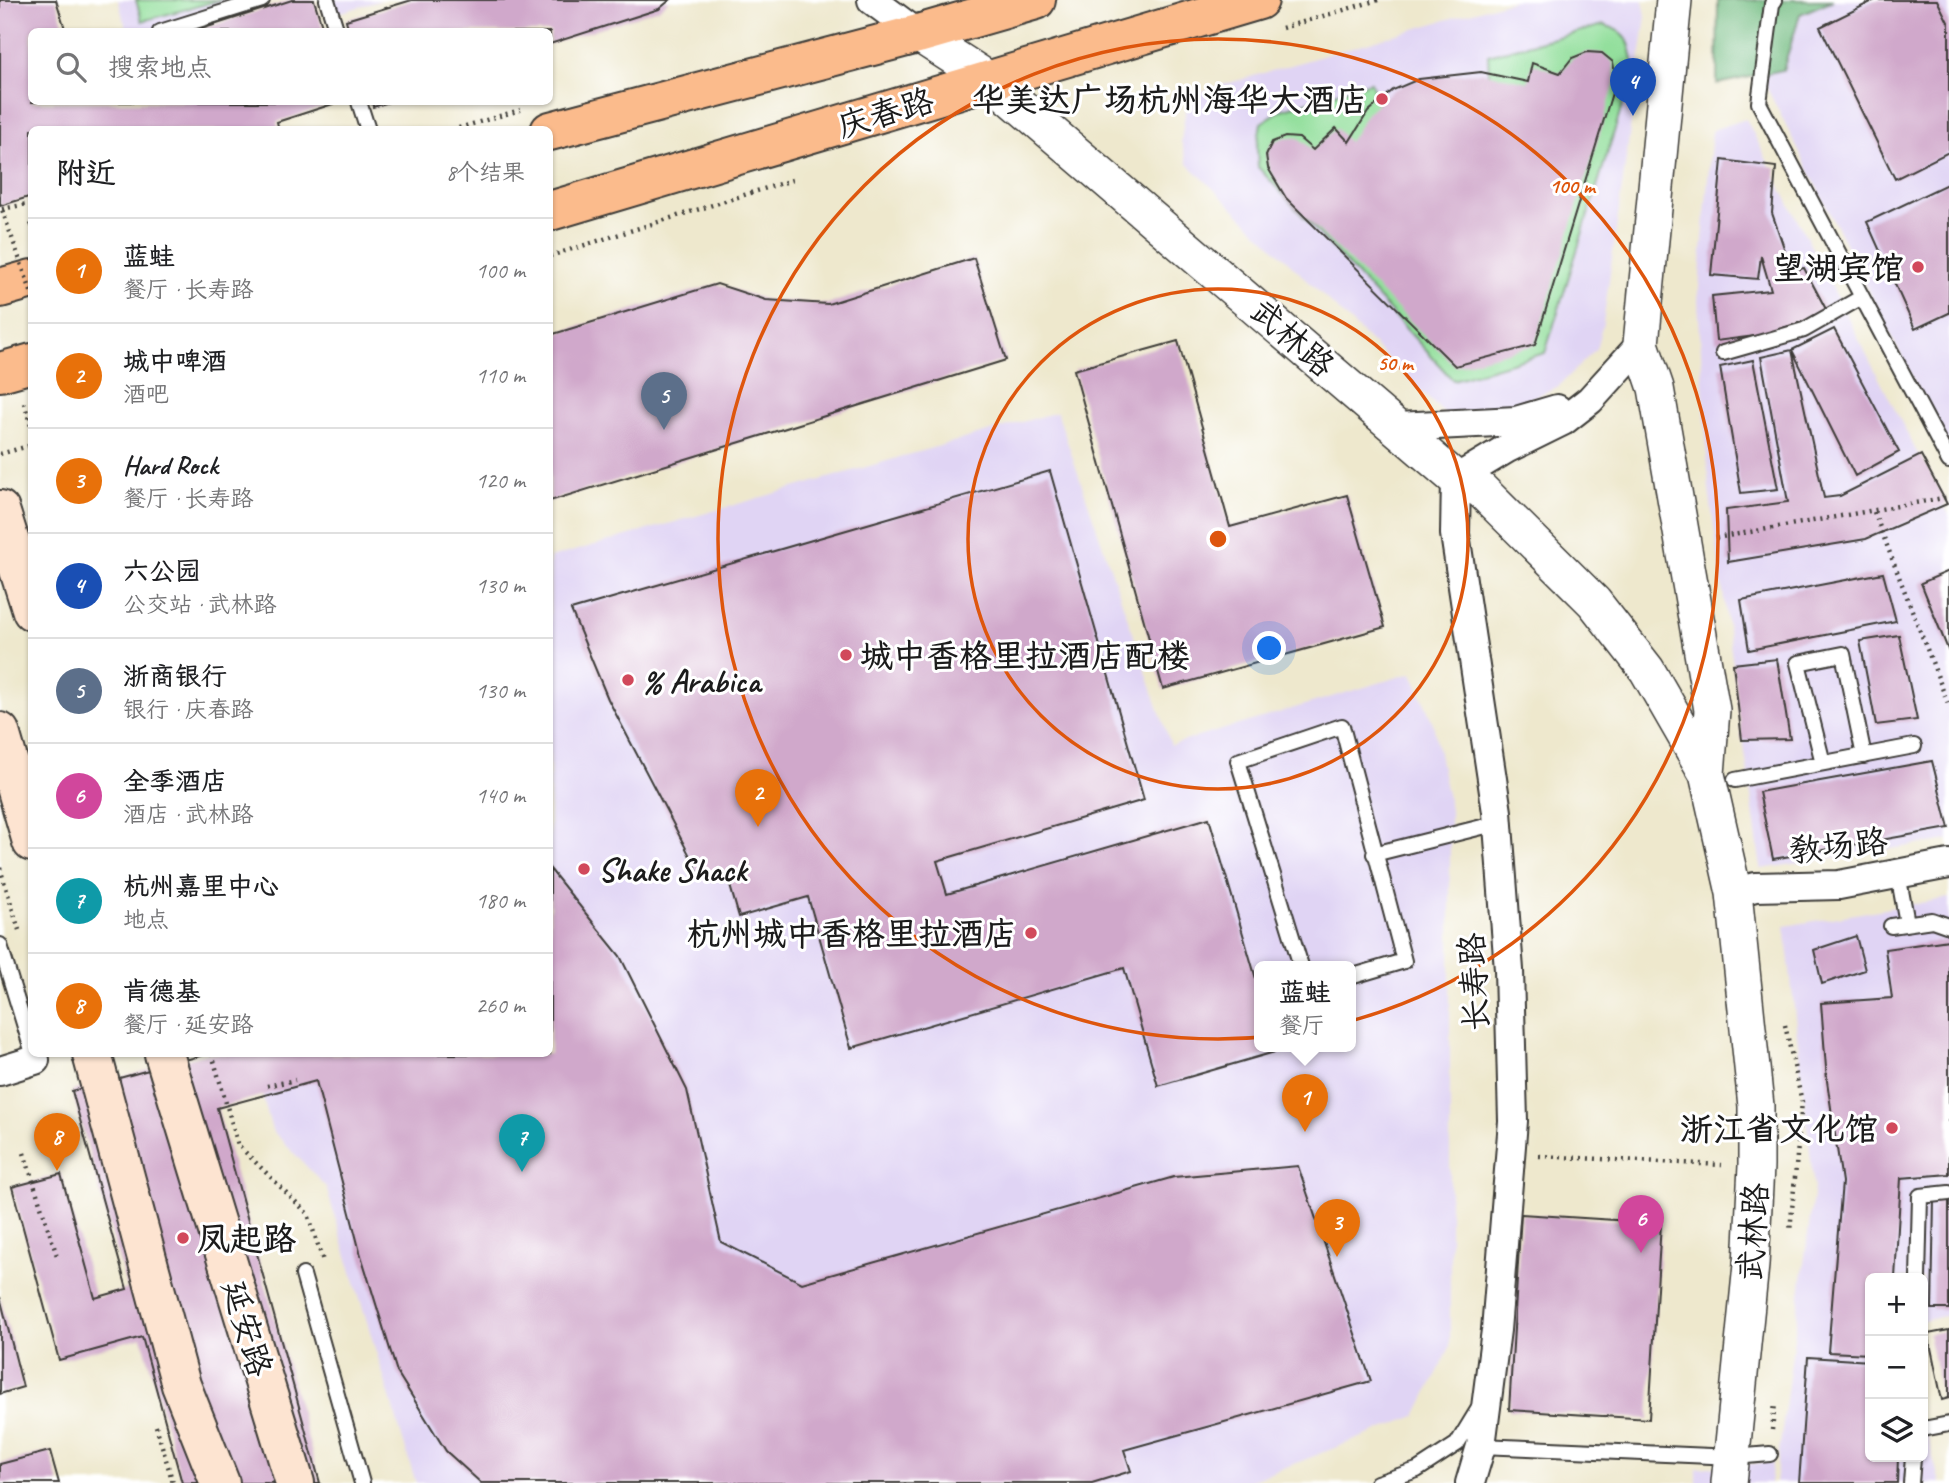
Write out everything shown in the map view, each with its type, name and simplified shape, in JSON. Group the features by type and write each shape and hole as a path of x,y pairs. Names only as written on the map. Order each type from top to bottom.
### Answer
{"main road":[{"name":"庆春路","path":"537,120 918,34 1036,0"},
{"name":"庆春路","path":"553,210 1259,0"},
{"path":"0,288 28,280"},
{"path":"0,372 28,364"},
{"path":"0,510 28,598"},
{"path":"0,732 28,828"},
{"path":"93,1057 181,1385 220,1483"},
{"name":"延安路","path":"165,1057 295,1483"}],"street":[{"path":"872,0 918,34"},
{"name":"武林路","path":"1674,0 1642,344 1656,388 1712,710 1756,1106 1756,1166 1731,1470"},
{"name":"武林路","path":"918,34 991,81 1456,479 1481,490 1594,602 1647,670 1721,777"},
{"path":"1456,479 1506,449 1563,421 1590,400 1642,344"},
{"path":"1397,427 1516,421 1590,400"},
{"name":"长寿路","path":"1456,479 1455,534 1498,823 1509,970 1513,1121 1481,1446 1470,1483"},
{"name":"教场路","path":"1734,893 1755,887 1839,885 1949,864"},
{"path":"0,1071 28,1057"}],"lane":[{"path":"173,28 262,0"},
{"path":"327,0 336,28"},
{"path":"1775,0 1772,4 1759,103 1949,461"},
{"path":"360,105 367,126"},
{"path":"1723,354 1804,330 1862,297"},
{"path":"1823,763 1798,663 1843,654 1864,756"},
{"path":"1299,961 1238,761 1342,726 1404,961 1356,974"},
{"path":"1721,777 1823,763 1914,746"},
{"path":"1374,854 1498,823"},
{"path":"1898,874 1907,923"},
{"path":"1891,926 1932,920 1949,926"},
{"path":"0,944 28,1037"},
{"path":"1918,1273 1920,1196 1949,1194"},
{"path":"303,1275 362,1483"},
{"path":"1377,1483 1417,1470 1457,1444 1487,1395"},
{"path":"1928,1428 1949,1424"},
{"path":"1481,1446 1731,1470 1770,1454"},
{"path":"1911,1483 1913,1462"}],"path":[{"path":"486,126 537,120"},
{"path":"28,203 1,206 28,283"},
{"path":"0,454 28,446"},
{"path":"1684,543 1949,497"},
{"path":"1874,512 1949,706"},
{"path":"0,867 20,933"},
{"path":"267,1086 295,1080"},
{"path":"24,1153 58,1259"},
{"path":"1510,1155 1756,1166"}],"shaded area":[{"path":"118,0 262,0 173,28 126,28"},
{"path":"327,0 382,0 332,15"},
{"path":"1514,0 1643,0 1646,16 1603,323 1596,349 1559,386 1460,429 1188,164 1181,141 1186,107 1202,91"},
{"path":"1723,0 1949,0 1949,451"},
{"path":"1746,119 1949,515 1949,840 1761,869 1709,490 1698,300 1712,130"},
{"path":"1057,412 1171,745 1412,673 1433,723 1450,809 1450,1347 1416,1416 1245,1483 416,1483 326,1187 272,1130 252,1057 553,1057 553,557"},
{"path":"1949,898 1949,1315 1928,1320 1928,1273 1865,1273 1865,1462 1928,1462 1928,1439 1940,1483 1775,1483 1814,1188 1785,926"},
{"path":"1773,1462 1770,1483 1697,1483 1697,1468"}],"green space":[{"path":"136,0 221,0 142,21"},
{"path":"1718,0 1833,0 1800,14 1783,70 1717,84"},
{"path":"1604,25 1624,35 1632,52 1634,68 1545,353 1453,380 1258,167 1257,146 1261,123 1281,110 1371,82 1384,123 1490,92 1488,55"}],"building":[{"path":"0,0 56,0 65,28 28,28 28,105 330,105 277,122 278,126 28,126 28,197 0,206"},
{"path":"292,0 314,0 323,28 204,28"},
{"path":"412,0 670,0 659,9 553,43 553,28 348,28 346,20"},
{"path":"1875,0 1937,0 1949,24 1949,152 1895,179 1820,27"},
{"path":"1587,52 1602,53 1613,62 1616,80 1535,345 1455,366 1286,198 1268,168 1266,155 1272,142 1285,137 1299,138 1313,150 1336,128 1349,142 1368,112 1393,90 1419,79 1481,72 1528,82 1532,63 1560,73 1572,58"},
{"path":"1722,160 1776,167 1772,213 1792,271 1804,268 1828,313 1763,335 1716,341 1712,296 1771,290 1761,256 1758,279 1711,275"},
{"name":"望湖宾馆","path":"1949,183 1949,313 1915,329 1867,222"},
{"path":"974,258 1006,360 553,500 553,334 717,284 766,300 828,304"},
{"path":"1834,329 1899,452 1855,476 1792,350"},
{"path":"1178,341 1230,527 1347,495 1385,627 1163,689 1074,370"},
{"path":"1792,350 1824,498 1840,496 1921,455 1947,504 1866,539 1728,562 1726,510 1788,502 1761,357"},
{"path":"1753,360 1778,489 1741,493 1720,367"},
{"name":"城中香格里拉酒店配楼","path":"1050,471 1144,800 937,861 947,894 1209,818 1254,972 1254,1052 1275,1052 1158,1086 1124,968 851,1048 808,897 739,917 727,875 702,879 608,699 571,610"},
{"path":"1949,571 1949,652 1921,583"},
{"path":"1883,573 1896,621 1749,650 1741,600"},
{"path":"1899,635 1917,720 1876,725 1860,641"},
{"path":"1777,659 1790,739 1742,740 1733,664"},
{"path":"1932,761 1949,828 1773,859 1759,792"},
{"path":"553,873 620,956 687,1090 721,1242 802,1283 1174,1177 1298,1166 1371,1381 1124,1450 1131,1471 1092,1483 481,1483 446,1451 397,1372 360,1252 316,1081 217,1108 320,1483 182,1483 142,1337 59,1360 12,1187 61,1174 95,1298 127,1289 72,1091 196,1057 553,1057"},
{"path":"1856,936 1865,970 1822,984 1814,950"},
{"path":"1949,940 1949,1174 1901,1178 1895,1273 1865,1273 1865,1354 1828,1352 1842,1182 1827,1081 1821,1003 1892,998 1885,949"},
{"path":"1949,1197 1949,1309 1932,1309 1934,1198"},
{"path":"1521,1214 1661,1223 1649,1419 1509,1410"},
{"path":"0,1297 23,1387 0,1394"},
{"path":"1949,1330 1949,1398 1942,1400 1928,1334"},
{"path":"1808,1357 1865,1361 1865,1462 1898,1462 1897,1483 1799,1483"},
{"path":"50,1451 59,1483 0,1483 0,1464"}],"place":[{"name":"华美达广场杭州海华大酒店","path":"1382,99"},
{"name":"六公园","path":"1633,116"},
{"name":"望湖宾馆","path":"1918,267"},
{"name":"浙商银行","path":"664,430"},
{"name":"城中香格里拉酒店配楼","path":"846,655"},
{"name":"% Arabica","path":"628,680"},
{"name":"城中啤酒","path":"758,827"},
{"name":"Shake Shack","path":"584,869"},
{"name":"杭州城中香格里拉酒店","path":"1031,933"},
{"name":"浙江省文化馆","path":"1892,1128"},
{"name":"蓝蛙","path":"1305,1132"},
{"name":"肯德基","path":"57,1171"},
{"name":"杭州嘉里中心","path":"522,1172"},
{"name":"凤起路","path":"183,1238"},
{"name":"全季酒店","path":"1641,1253"},
{"name":"Hard Rock","path":"1337,1257"}]}
